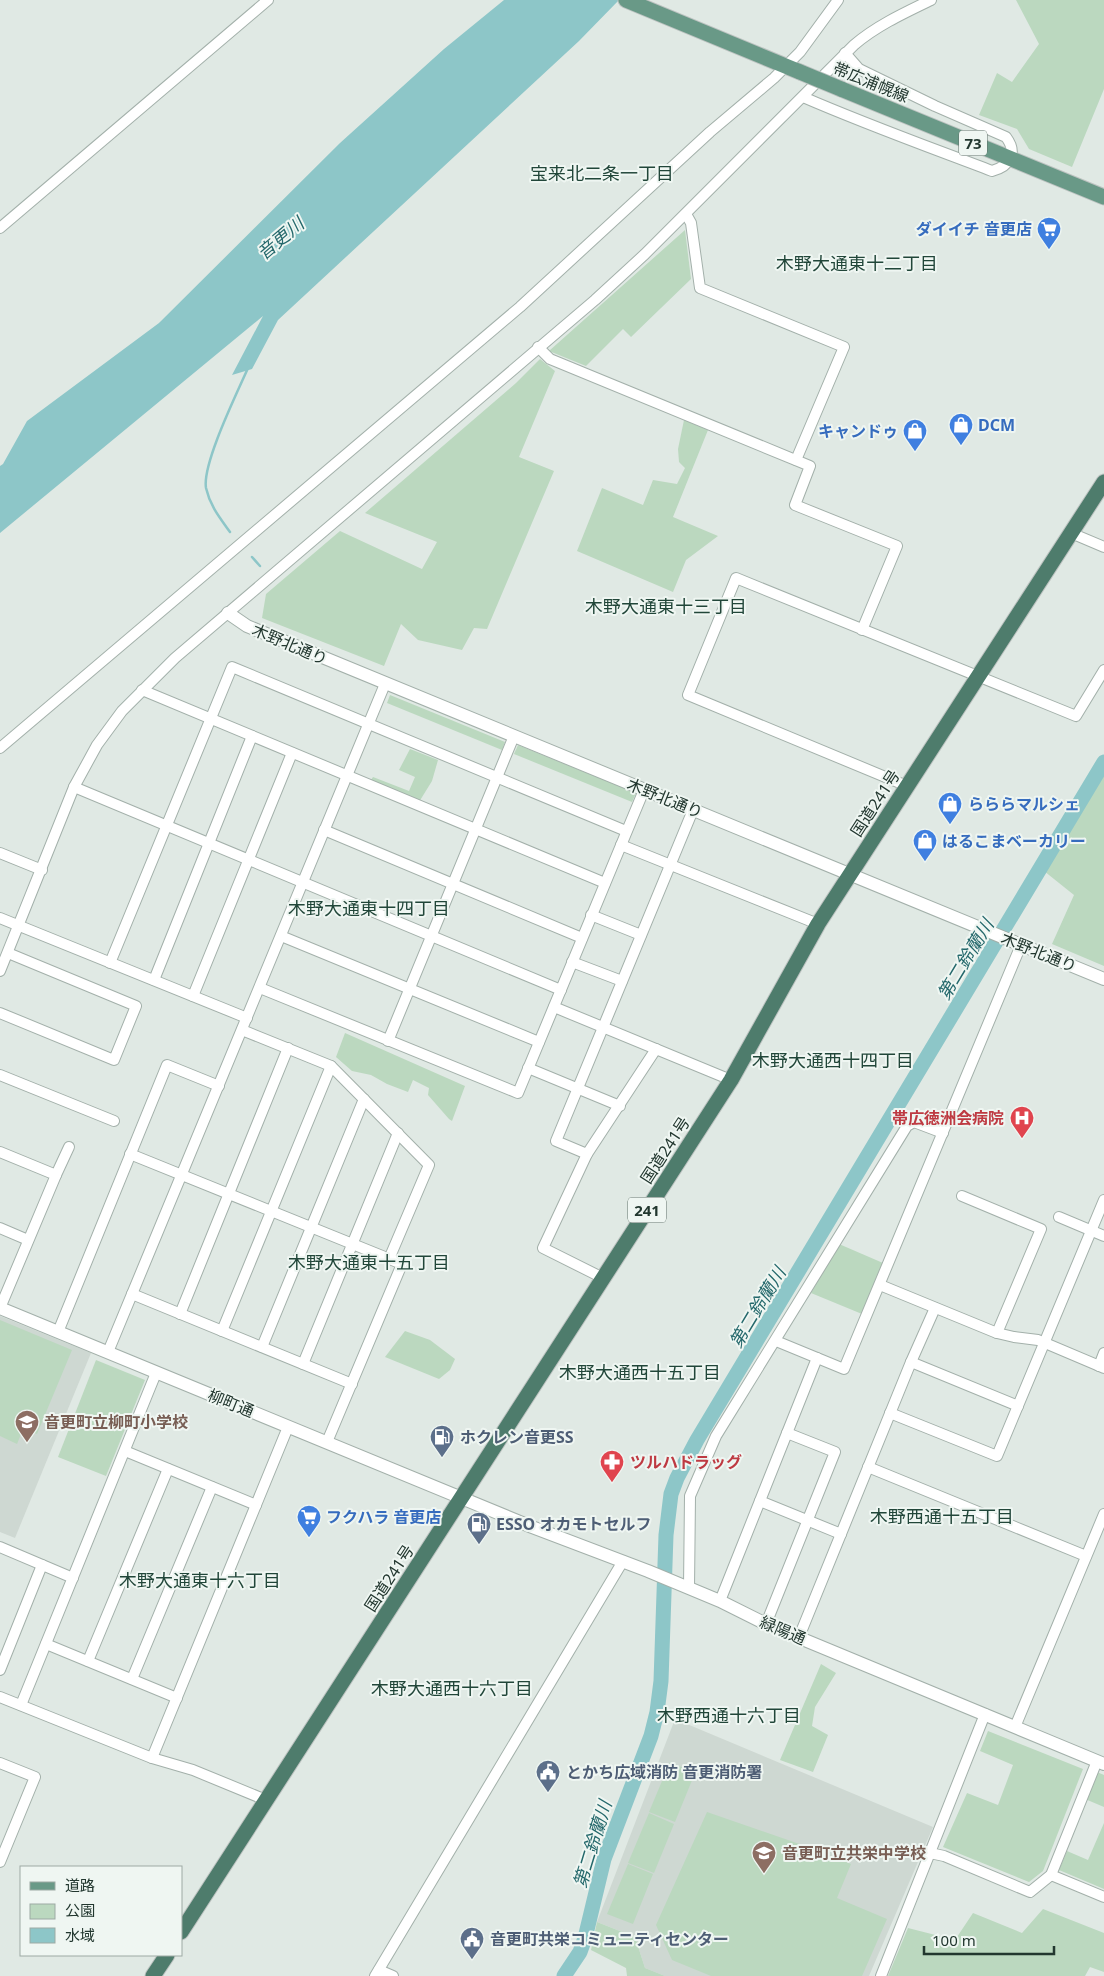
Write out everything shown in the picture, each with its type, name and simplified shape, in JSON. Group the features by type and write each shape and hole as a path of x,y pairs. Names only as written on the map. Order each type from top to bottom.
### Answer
{"highway":[{"name":"国道241号","path":"182,1930 731,1080 818,924 1104,482"},
{"path":"153,1976 165,1956"}],"main road":[{"name":"帯広浦幌線","path":"626,0 1011,159 1103,193"}],"street":[{"path":"0,228 268,0"},
{"path":"0,748 137,630 476,346 580,254 710,132 774,78 800,52 838,0"},
{"path":"0,971 74,787 98,745 122,711 142,690 175,658 595,300 686,214 864,36 890,20 930,0"},
{"path":"802,97 860,122 912,140 992,172 1003,168 1011,159 1011,144 1006,137 859,70 845,53"},
{"path":"686,214 691,223 700,288 844,347 796,460"},
{"path":"538,347 550,359 810,466 795,504 897,546 862,630"},
{"path":"1071,533 1104,547"},
{"path":"907,786 688,695 736,578 1076,716 1104,670"},
{"name":"木野北通り","path":"228,613 247,626 385,684 1104,979"},
{"path":"110,963 232,667 626,831"},
{"path":"108,1352 385,684"},
{"path":"142,690 605,883"},
{"path":"154,980 252,736"},
{"path":"388,1041 514,736"},
{"path":"193,996 292,753"},
{"path":"74,787 560,990"},
{"path":"260,988 518,1094 644,790"},
{"path":"587,1154 556,1141 693,810"},
{"path":"324,830 582,938"},
{"path":"620,845 818,924"},
{"path":"0,853 42,870"},
{"path":"592,915 640,935"},
{"path":"0,918 247,1018"},
{"path":"281,936 539,1042"},
{"path":"776,1341 844,1370 1021,945"},
{"path":"0,1013 114,1060 136,1006 8,953"},
{"path":"572,962 622,981"},
{"path":"554,1007 731,1080"},
{"path":"242,1030 331,1066 429,1165 389,1259"},
{"path":"180,1314 288,1048"},
{"path":"603,1278 544,1248 587,1154 656,1049"},
{"path":"58,1332 166,1065 219,1086"},
{"path":"222,1331 331,1066"},
{"path":"528,1068 620,1106"},
{"path":"0,1075 114,1121"},
{"path":"262,1347 364,1099"},
{"path":"685,1586 690,1496 716,1436 907,1126 914,1122 943,1133"},
{"path":"303,1364 398,1133"},
{"path":"0,1308 69,1147"},
{"path":"0,1152 56,1175"},
{"path":"130,1154 402,1264 327,1442"},
{"path":"962,1196 1041,1229 997,1333"},
{"path":"890,1413 997,1456 1104,1200"},
{"path":"1059,1217 1104,1236"},
{"path":"0,1228 28,1240"},
{"path":"880,1285 997,1333 1038,1340 1101,1367 1104,1353"},
{"path":"132,1294 352,1384"},
{"name":"柳町通","path":"0,1308 461,1498"},
{"path":"799,1637 911,1362 935,1308"},
{"path":"720,1601 817,1358"},
{"path":"911,1362 1018,1406"},
{"path":"21,1705 156,1373"},
{"path":"152,1758 288,1427"},
{"path":"766,1624 835,1452 787,1433"},
{"path":"125,1451 256,1505"},
{"path":"868,1467 1086,1556"},
{"path":"88,1661 168,1469"},
{"path":"132,1679 212,1487"},
{"name":"緑陽通","path":"461,1498 532,1527 648,1570 720,1601 766,1624 1101,1762"},
{"path":"760,1501 841,1534"},
{"path":"1015,1727 1104,1514"},
{"path":"0,1547 73,1578"},
{"path":"393,1976 377,1973 623,1561"},
{"path":"0,1670 42,1565"},
{"path":"46,1644 177,1698"},
{"path":"0,1697 152,1758 193,1770 266,1800"},
{"path":"881,1976 985,1714"},
{"path":"930,1853 944,1856 1030,1892 1051,1875 1101,1762"},
{"path":"0,1763 35,1777 0,1862"},
{"path":"1051,1875 1104,1897"}],"shaded area":[{"name":"音更町立柳町小学校","path":"0,1316 91,1353 15,1538 0,1532"},
{"name":"音更町立共栄中学校","path":"675,1719 933,1827 869,1976 665,1976 645,1968 635,1937 597,1922"}],"green space":[{"path":"1016,0 1104,0 1104,89 1072,167 1029,149 1017,129 979,115 997,73 1012,82 1039,44"},
{"path":"685,230 691,279 631,337 623,329 586,366 549,351"},
{"path":"540,359 555,371 519,457 554,471 487,629 474,628 462,650 418,640 401,624 384,666 262,618 266,594 340,531 422,569 437,542 365,513 516,383"},
{"path":"684,420 708,430 673,517 718,536 686,560 673,592 577,551 602,488 643,505 653,480 677,484 685,468 679,462 678,449"},
{"path":"390,695 505,742 502,750 387,703"},
{"path":"518,745 636,793 632,802 514,754"},
{"path":"410,749 438,760 432,781 419,802 369,783 373,777 409,791 415,777 399,770"},
{"path":"1104,771 1104,966 1052,944 1074,895 1044,871"},
{"path":"345,1033 465,1086 452,1121 428,1095 429,1088 413,1080 408,1092 371,1075 352,1071 336,1057"},
{"path":"839,1244 883,1263 862,1314 811,1293"},
{"path":"0,1320 72,1350 37,1434 23,1429 17,1444 0,1436"},
{"path":"405,1331 430,1340 455,1359 450,1370 439,1379 385,1357"},
{"path":"96,1360 145,1380 106,1476 58,1457"},
{"path":"821,1664 836,1673 815,1707 812,1726 828,1735 813,1772 780,1760"},
{"path":"988,1731 1083,1769 1043,1871 1029,1882 943,1847 967,1793 998,1805 1013,1765 980,1751"},
{"path":"670,1762 695,1773 675,1822 649,1812"},
{"path":"1097,1772 1104,1775 1104,1807 1085,1799"},
{"path":"707,1812 851,1864 837,1898 887,1919 862,1976 711,1976 672,1960 656,1925"},
{"path":"649,1813 674,1824 654,1873 628,1863"},
{"path":"1104,1823 1104,1889 1059,1870 1067,1851 1088,1860"},
{"path":"628,1864 653,1874 633,1924 607,1914"},
{"path":"1043,1909 1104,1933 1104,1972 1090,1967 1085,1976 888,1976 908,1928 955,1940 973,1913 1022,1933"},
{"path":"597,1922 635,1937 645,1968 665,1976 627,1976 626,1968 591,1950"}],"water":[{"name":"音更川","path":"504,0 619,0 579,41 278,320 252,369 232,375 263,316 0,533 0,466 3,464 27,421 159,323 340,143 444,49"}],"waterway":[{"path":"230,532 210,500 206,488 206,477 221,428 248,368"},
{"path":"252,557 260,566"},
{"name":"第二鈴蘭川","path":"564,1976 580,1952 585,1938 604,1859 651,1736 657,1712 661,1681 666,1535 671,1494 677,1478 697,1440 1104,762"}],"place":[{"name":"ダイイチ 音更店","path":"1049,250"},
{"name":"DCM","path":"961,446"},
{"name":"キャンドゥ","path":"915,452"},
{"name":"らららマルシェ","path":"950,825"},
{"name":"はるこまベーカリー","path":"925,862"},
{"name":"帯広徳洲会病院","path":"1022,1139"},
{"name":"音更町立柳町小学校","path":"27,1443"},
{"name":"ホクレン音更SS","path":"442,1458"},
{"name":"ツルハドラッグ","path":"612,1483"},
{"name":"フクハラ 音更店","path":"309,1538"},
{"name":"ESSO オカモトセルフ","path":"479,1545"},
{"name":"とかち広域消防 音更消防署","path":"548,1793"},
{"name":"音更町立共栄中学校","path":"764,1874"},
{"name":"音更町共栄コミュニティセンター","path":"472,1960"}],"district":[{"name":"宝来北二条一丁目","path":"602,173"},
{"name":"木野大通東十二丁目","path":"857,263"},
{"name":"木野大通東十三丁目","path":"666,606"},
{"name":"木野大通東十四丁目","path":"369,908"},
{"name":"木野大通西十四丁目","path":"833,1060"},
{"name":"木野大通東十五丁目","path":"369,1262"},
{"name":"木野大通西十五丁目","path":"640,1372"},
{"name":"木野西通十五丁目","path":"942,1516"},
{"name":"木野大通東十六丁目","path":"200,1580"},
{"name":"木野大通西十六丁目","path":"452,1688"},
{"name":"木野西通十六丁目","path":"729,1715"}]}
